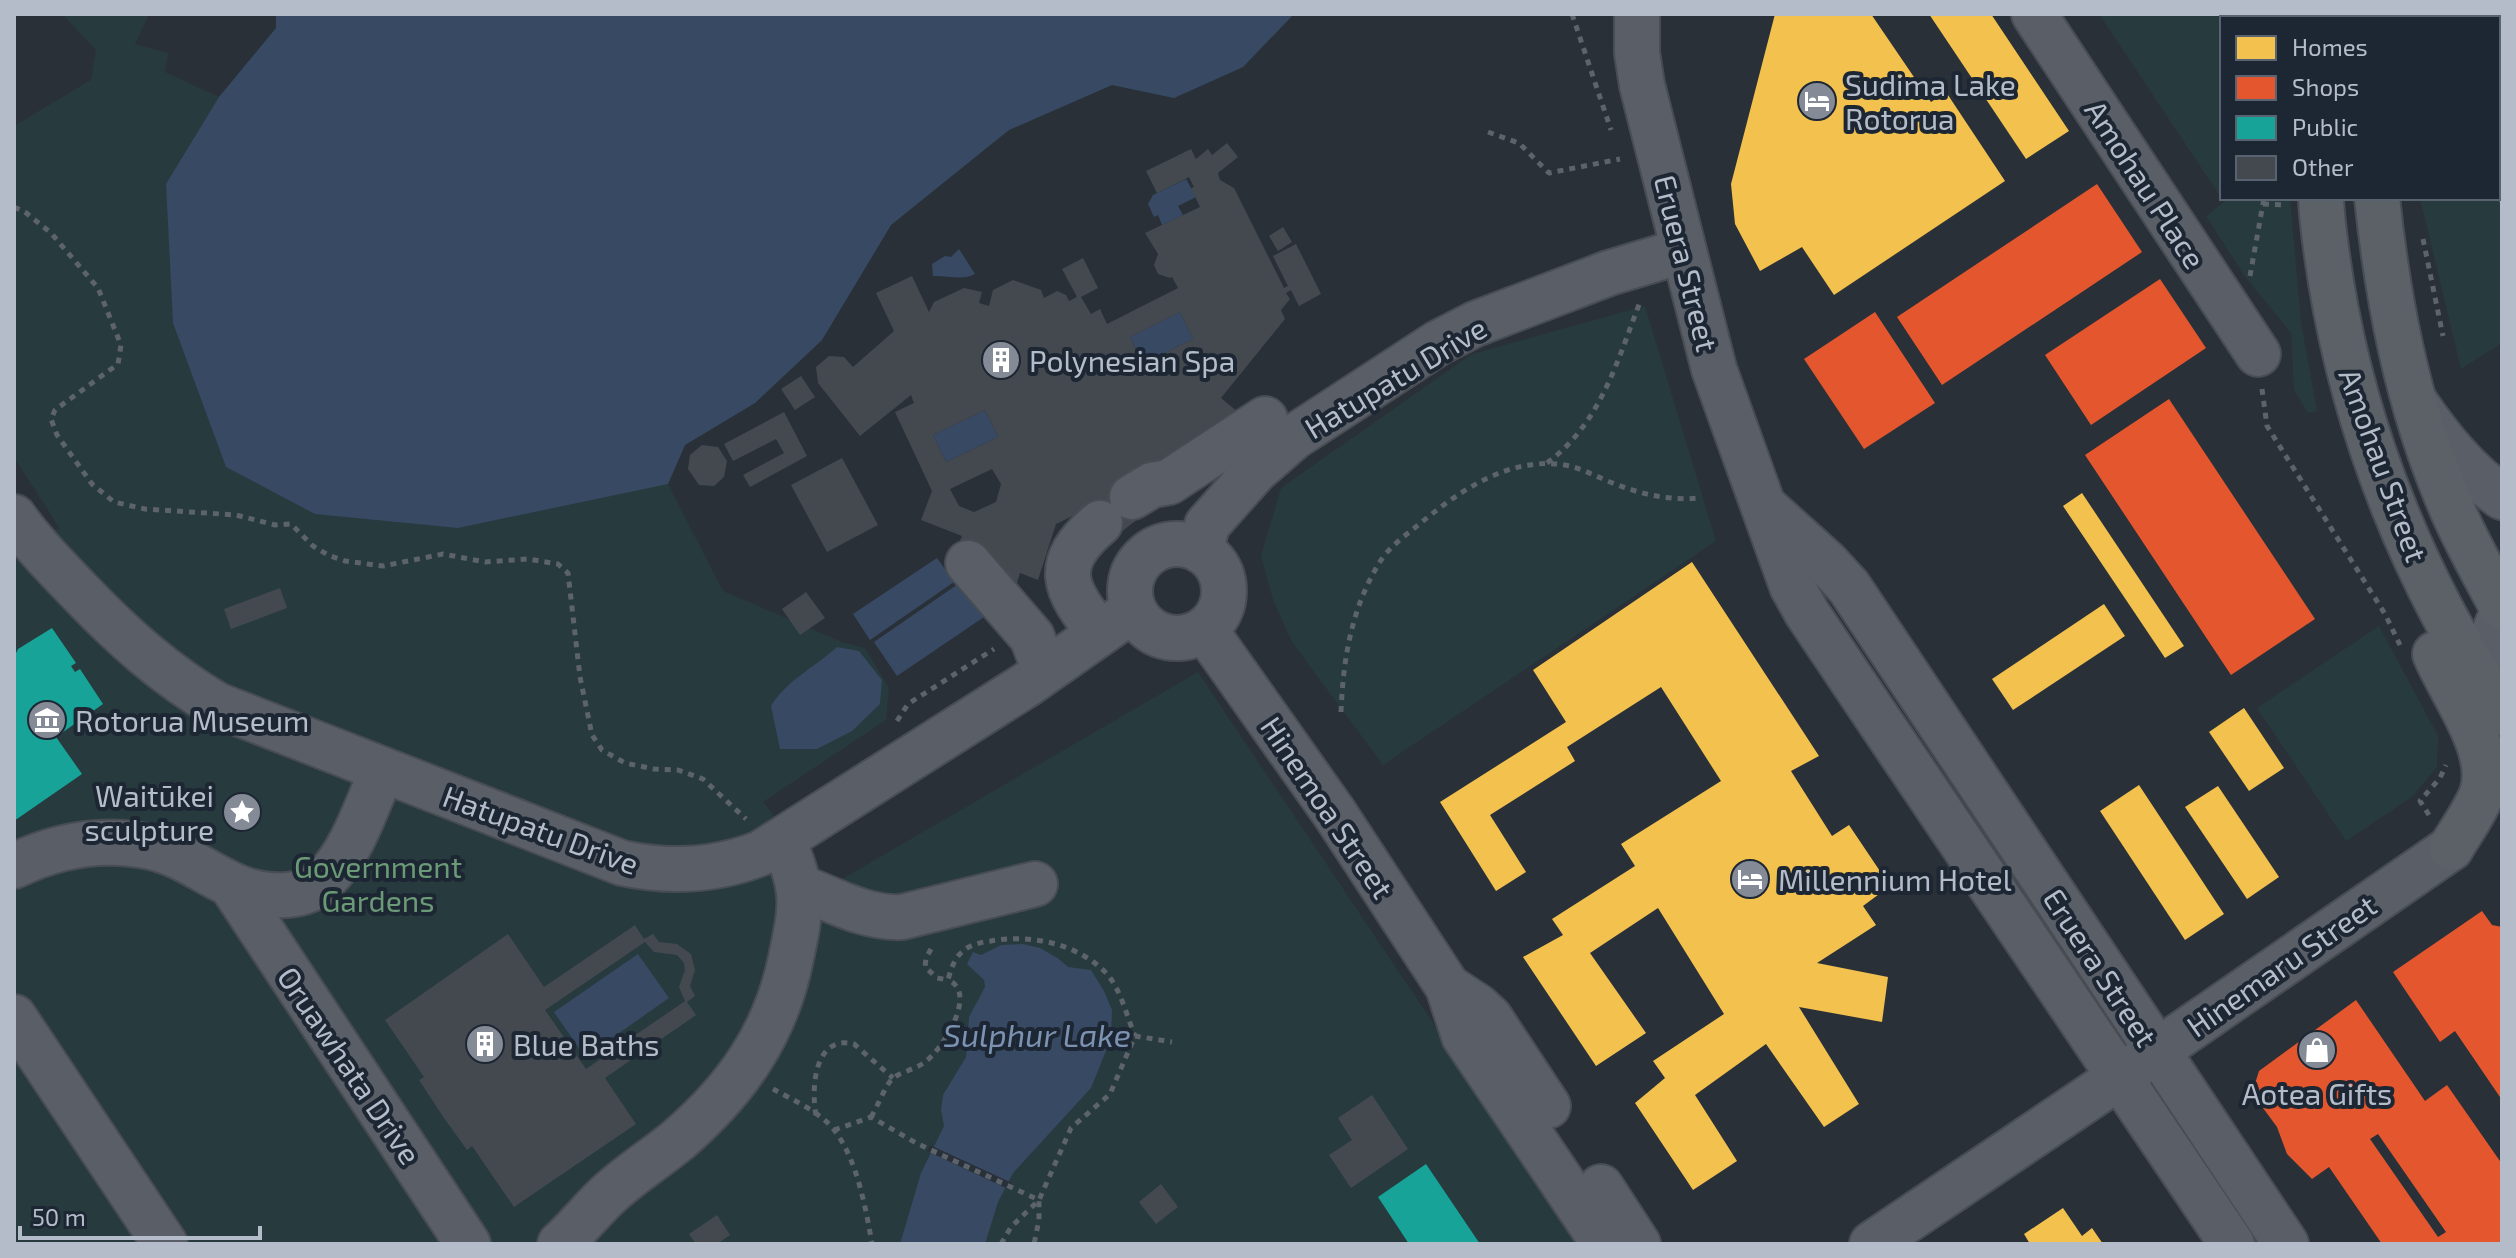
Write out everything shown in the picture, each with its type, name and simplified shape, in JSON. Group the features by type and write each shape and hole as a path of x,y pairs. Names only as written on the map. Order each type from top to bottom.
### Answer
{"main road":[{"name":"Amohau Street","path":"2321,200 2340,338 2353,390 2391,501 2427,585 2496,703"},
{"name":"Amohau Street","path":"2377,200 2385,269 2411,396 2447,498 2502,607"},
{"path":"2427,585 2435,655 2476,737 2485,767 2482,794 2451,848"},
{"path":"2451,848 2502,828"}],"street":[{"name":"Eruera Street","path":"1637,14 1637,53 1642,85 1682,251 1714,369 1792,586 1807,613 2232,1244"},
{"name":"Amohau Place","path":"2034,14 2258,354"},
{"name":"Hatupatu Drive","path":"1204,538 1255,471 1294,437 1438,343 1521,306 1609,273 1682,251"},
{"path":"2411,396 2445,445 2485,486 2502,497"},
{"path":"1150,491 1181,485 1191,494 1204,538 1223,579 1222,607 1215,620 1193,637 1165,637 1141,622 1117,621 1073,598 1068,577 1070,560 1078,545 1150,491 1265,419"},
{"name":"Eruera Street","path":"1764,506 1849,587 2286,1244"},
{"name":"Hatupatu Drive","path":"14,517 38,547 127,639 172,677 217,705 622,863 643,868 682,869 739,862 783,840 1117,621"},
{"path":"1117,621 1138,564 1149,553 1163,546 1204,538"},
{"path":"968,563 1032,637 1045,671"},
{"path":"2496,703 2489,660 2493,632 2502,615"},
{"name":"Hinemoa Street","path":"1205,630 1335,814 1448,987 1464,1036 1603,1225 1638,1244"},
{"path":"1874,713 1915,684"},
{"path":"288,971 311,889 323,881 342,857 382,771"},
{"path":"1977,865 2017,839"},
{"path":"560,1244 608,1195 700,1120 744,1072 767,1031 786,984 798,926 800,887 783,840"},
{"name":"Oruawhata Drive","path":"14,866 43,853 68,847 121,843 171,852 232,886 265,895 296,894 311,889"},
{"name":"Hinemaru Street","path":"1872,1244 2451,848"},
{"path":"800,887 864,912 889,918 1035,884"},
{"name":"Oruawhata Drive","path":"232,886 468,1244"},
{"path":"14,1017 165,1244"},
{"path":"2182,1168 2218,1142"}],"path":[{"path":"1572,14 1605,111"},
{"path":"1488,132 1519,143 1549,173 1621,160"},
{"path":"2250,280 2263,200"},
{"path":"14,207 51,233 98,288 121,345 118,364 55,410 51,419 57,435 92,484 114,502 145,509 236,515 275,525 291,524 313,546 345,561 383,566 443,554 485,562 528,559 558,564 568,573 580,677 592,735 602,750 625,763 678,770 703,779 746,819 783,840"},
{"path":"2421,229 2443,336"},
{"path":"1546,464 1572,442 1594,411 1614,372 1644,292"},
{"path":"2267,426 2322,512"},
{"path":"1341,712 1346,652 1358,608 1379,563 1410,532 1460,492 1515,468 1546,464 1578,468 1649,496 1683,500 1700,498"},
{"path":"885,729 898,720 908,704 996,648"},
{"path":"834,1130 871,1117 893,1078 927,1061 947,1037 961,996 958,987 948,980 953,964 963,951 982,942 1011,937 1058,945 1101,968 1114,982 1135,1036 1110,1094 1071,1128 1039,1200 1011,1227 1001,1244"},
{"path":"1135,1036 1172,1042"},
{"path":"816,1116 814,1076 819,1062 835,1046 854,1044 893,1078"},
{"path":"744,1072 834,1130 862,1193 872,1244"},
{"path":"871,1117 918,1144 1039,1200"},
{"path":"1034,1244 1039,1200"}],"green space":[{"name":"Government Gardens","path":"65,14 149,14 135,44 168,53 165,72 219,97 276,28 276,14 1294,14 1243,67 1174,98 1112,85 1009,130 891,225 822,340 755,403 685,445 668,484 723,591 842,642 865,648 889,688 886,720 763,802 830,886 1198,672 1581,1244 14,1244 14,536 60,529 14,457 14,126 91,80 96,50"},
{"path":"2099,14 2300,14 2220,16 2220,196"},
{"path":"2502,14 2502,343 2461,369 2420,200 2500,200 2500,16 2417,16"},
{"path":"2223,200 2290,200 2301,322 2317,411 2308,413 2294,390 2291,333 2244,275 2206,216"},
{"path":"1645,306 1716,541 1383,765 1292,642 1273,600 1261,556 1281,488 1472,354"},
{"path":"2379,626 2438,736 2437,767 2412,797 2346,841 2257,708"}],"water":[{"path":"276,14 1294,14 1243,67 1174,98 1112,85 1009,130 891,225 822,340 755,403 685,445 668,484 458,528 315,514 226,467 173,323 166,184 219,97 276,28"},
{"path":"1186,179 1196,197 1178,206 1183,215 1162,225 1148,204 1153,195"},
{"path":"959,249 975,274 933,276 932,264 945,256 951,257"},
{"path":"1180,312 1193,339 1143,364 1130,337"},
{"path":"985,410 998,437 946,462 933,435"},
{"path":"937,558 954,582 870,640 853,614"},
{"path":"961,582 984,617 897,676 874,642"},
{"path":"837,647 859,651 882,680 880,704 852,731 817,749 780,749 771,706 793,682"},
{"name":"Sulphur Lake","path":"1023,944 1040,948 1068,967 1091,970 1104,991 1112,1010 1111,1038 1091,1088 1013,1173 998,1202 985,1244 900,1244 921,1173 944,1126 941,1110 943,1095 966,1057 969,1017 985,987 984,980 967,964 973,952 981,955 1001,945"},
{"path":"638,954 669,998 585,1057 554,1012"}],"pier":[{"path":"930,1145 1012,1183 1008,1189 927,1151"}],"building: Homes":[{"path":"1775,14 1871,14 1931,102 1946,92 2005,181 1834,295 1802,247 1760,271 1735,224 1731,184"},
{"path":"1929,14 1991,14 2069,131 2026,159"},
{"path":"2082,493 2184,646 2165,658 2063,506"},
{"name":"Millennium Hotel","path":"1692,562 1819,756 1791,771 1832,836 1849,825 1890,886 1863,906 1876,925 1817,963 1888,977 1882,1022 1799,1007 1859,1104 1824,1127 1766,1044 1695,1095 1737,1161 1693,1190 1635,1103 1665,1078 1653,1061 1724,1014 1658,908 1590,953 1646,1033 1596,1066 1523,957 1563,935 1552,919 1635,866 1621,844 1721,781 1661,687 1567,747 1575,761 1490,815 1526,872 1496,891 1440,802 1566,722 1533,670"},
{"path":"2104,604 2125,636 2013,710 1992,679"},
{"path":"2244,708 2284,768 2249,791 2209,732"},
{"path":"2139,785 2224,914 2185,940 2100,811"},
{"path":"2218,786 2279,877 2247,899 2185,807"},
{"path":"2063,1208 2082,1236 2092,1228 2103,1244 2030,1244 2024,1234"}],"building: Shops":[{"path":"2097,184 2142,252 1942,385 1897,317"},
{"path":"2160,279 2206,348 2091,425 2045,355"},
{"path":"1875,312 1935,403 1864,449 1804,359"},
{"path":"2169,399 2315,619 2231,675 2085,455"},
{"path":"2482,911 2492,925 2502,927 2502,1100 2455,1031 2440,1042 2393,972"},
{"path":"2356,1000 2425,1101 2447,1085 2502,1164 2502,1244 2382,1244 2329,1167 2312,1179 2287,1154 2277,1127 2252,1093 2259,1071","holes":["2378,1134 2446,1232 2438,1237 2370,1139"]}],"building: Public":[{"name":"Rotorua Museum","path":"52,628 76,663 71,666 75,672 80,669 103,704 56,737 82,774 14,821 14,650 16,653"},
{"path":"1426,1164 1480,1244 1409,1244 1378,1197"}],"building: Other":[{"name":"Polynesian Spa","path":"1227,143 1238,157 1218,173 1220,180 1234,188 1284,288 1288,286 1273,256 1296,244 1321,294 1299,306 1291,290 1286,293 1290,299 1281,310 1285,319 1221,398 1239,413 1229,425 1165,457 1124,490 1148,511 1111,540 1091,507 1056,524 1038,580 1020,573 1017,583 988,572 969,545 960,541 962,536 921,520 932,491 895,412 914,403 911,395 860,436 818,383 816,367 829,356 844,357 853,367 894,331 876,293 912,276 929,312 934,302 964,288 982,292 979,303 989,306 993,290 1013,280 1041,290 1044,298 1057,291 1066,295 1069,301 1077,297 1062,269 1083,258 1098,288 1081,297 1091,314 1100,309 1107,324 1178,288 1172,277 1158,274 1154,265 1158,254 1145,233 1200,207 1189,177 1157,193 1146,171 1191,149 1196,159 1208,149 1212,155","holes":["1180,312 1193,339 1143,364 1130,337","985,410 998,437 946,462 933,435","992,469 1001,484 996,502 974,512 959,506 950,489"]},
{"path":"2500,166 2502,207 2497,200 2500,200"},
{"path":"1283,227 1292,242 1278,251 1269,236"},
{"path":"801,376 815,397 795,410 781,389"},
{"path":"784,412 807,456 750,487 743,475 784,453 776,439 733,461 724,444"},
{"path":"702,445 718,447 727,461 724,477 714,486 699,485 688,469 690,455"},
{"path":"842,458 878,525 827,552 791,485"},
{"path":"280,588 287,608 231,629 224,609"},
{"path":"806,592 825,618 800,635 782,609"},
{"name":"Blue Baths","path":"635,925 644,939 653,934 659,942 677,944 691,954 695,970 690,986 695,996 687,1002 696,1015 605,1078 636,1124 514,1207 472,1146 467,1150 444,1118 419,1080 424,1077 385,1020 508,934 544,987","holes":["645,942 654,952 677,955 684,963 685,970 679,987 685,1001 586,1069 545,1010"]},
{"path":"1372,1095 1408,1149 1351,1188 1329,1155 1352,1140 1338,1118"},
{"path":"1161,1184 1178,1207 1156,1224 1139,1202"},
{"path":"717,1215 730,1235 717,1244 696,1244 689,1234"}],"place":[{"name":"Sudima Lake Rotorua","path":"1817,101"},
{"name":"Polynesian Spa","path":"1001,360"},
{"name":"Rotorua Museum","path":"47,720"},
{"name":"Waitūkei sculpture","path":"242,812"},
{"name":"Millennium Hotel","path":"1750,879"},
{"name":"Blue Baths","path":"485,1044"},
{"name":"Aotea Gifts","path":"2317,1050"}]}
